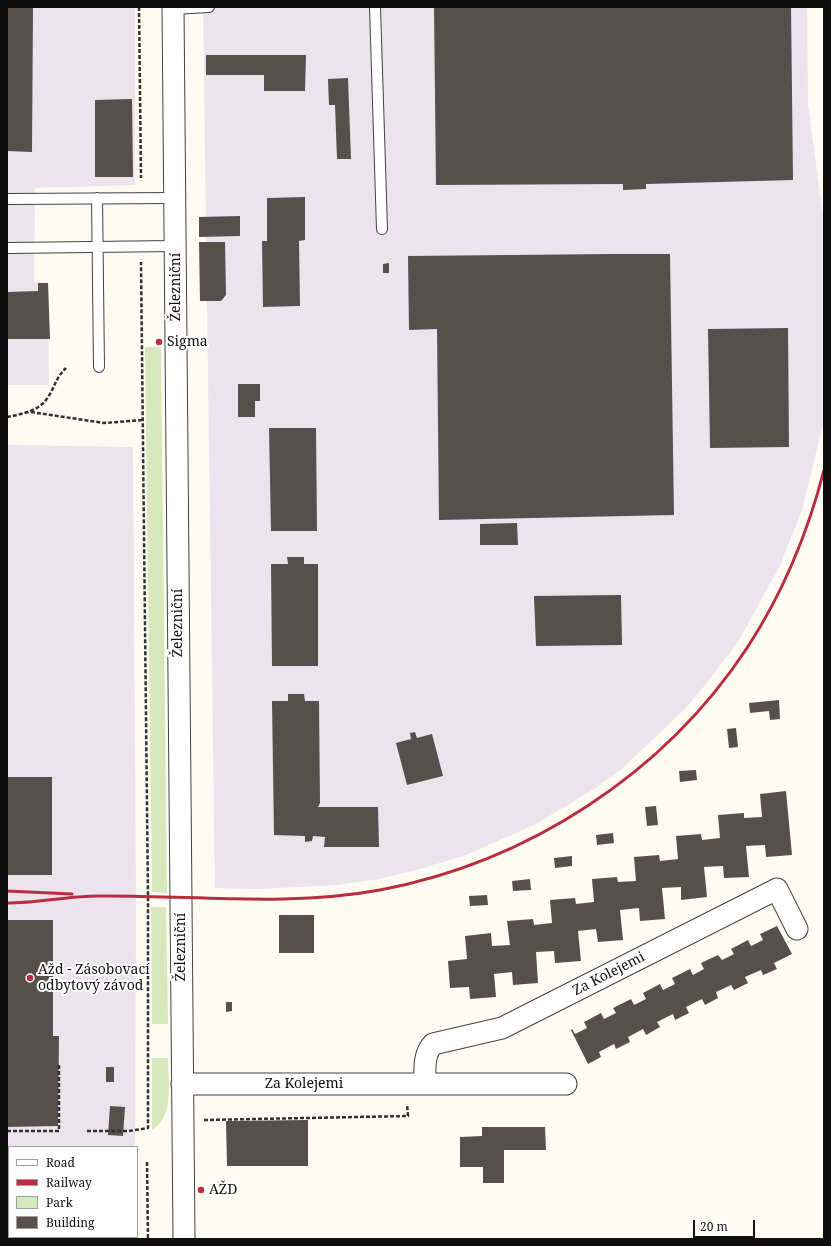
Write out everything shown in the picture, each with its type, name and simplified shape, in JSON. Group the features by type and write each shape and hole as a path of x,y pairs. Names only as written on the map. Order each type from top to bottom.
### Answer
{"street":[{"name":"Železniční","path":"173,8 184,1239"},
{"name":"Za Kolejemi","path":"425,1084 425,1060 429,1048 433,1044 502,1028 777,889 797,929"},
{"name":"Za Kolejemi","path":"182,1084 566,1084"}],"lane":[{"path":"173,8 209,7"},
{"path":"375,7 382,229"},
{"path":"97,198 99,367"},
{"path":"7,200 175,198"},
{"path":"7,248 175,246"}],"path":[{"path":"139,7 141,178"},
{"path":"87,1131 130,1131 148,1128 148,897 141,262"},
{"path":"31,412 48,398 57,377 66,368"},
{"path":"7,417 31,412 104,423 143,420"},
{"path":"7,1131 59,1131 60,1064"},
{"path":"204,1118 408,1116 407,1098"},
{"path":"147,1162 148,1239"}],"shaded area":[{"path":"7,7 135,7 135,185 35,188 34,282 48,283 49,385 7,385"},
{"path":"203,7 807,7 808,105 824,224 824,420 802,510 780,566 738,642 709,680 687,707 623,768 594,789 538,823 464,856 379,879 336,885 260,889 215,888"},
{"path":"7,445 133,447 136,908 135,1146 8,1146 7,1218"},
{"path":"92,1238 135,1238 135,1239"}],"green space":[{"path":"145,347 161,347 167,893 152,892"},
{"path":"151,907 166,907 168,1024 152,1024"},
{"path":"152,1058 168,1058 169,1097 164,1116 159,1124 152,1130"}],"building":[{"path":"7,7 33,7 32,152 7,151"},
{"path":"434,7 791,7 793,180 646,184 646,189 623,190 623,184 436,185"},
{"path":"206,55 306,55 305,91 264,91 264,75 206,75"},
{"path":"348,78 351,159 337,159 335,105 329,105 328,79"},
{"path":"132,99 133,177 95,177 95,100"},
{"path":"305,197 305,240 299,241 300,306 263,307 262,241 267,241 267,198"},
{"path":"240,216 240,236 199,237 199,217"},
{"path":"199,242 225,242 226,295 221,301 200,301"},
{"path":"670,254 674,515 439,520 437,329 409,330 408,256"},
{"path":"389,263 389,273 383,273 383,264"},
{"path":"38,283 48,283 50,339 7,339 7,292 38,291"},
{"path":"788,328 789,447 710,448 708,329"},
{"path":"238,384 260,384 260,401 255,401 255,417 238,417"},
{"path":"269,428 316,428 317,531 271,531"},
{"path":"517,523 518,545 480,545 480,524"},
{"path":"287,557 304,557 304,564 318,564 318,666 272,666 271,564 288,564"},
{"path":"621,595 622,645 536,646 534,596"},
{"path":"288,694 304,694 305,701 319,701 320,803 318,807 378,807 379,847 324,847 325,837 313,836 312,841 305,842 305,836 274,835 272,701 288,701"},
{"path":"779,700 780,719 770,720 769,711 750,713 749,703"},
{"path":"736,728 738,747 729,748 727,729"},
{"path":"415,732 417,738 432,734 443,776 407,785 396,743 411,739 410,733"},
{"path":"696,770 697,780 680,782 679,771"},
{"path":"7,777 52,777 52,875 7,875"},
{"path":"786,791 792,855 766,857 765,845 746,846 749,877 724,878 723,866 704,867 707,897 681,900 681,887 662,888 665,919 640,921 639,908 620,910 623,940 598,942 596,929 578,931 581,961 555,963 554,951 536,952 538,983 513,985 512,972 494,974 496,997 470,999 469,987 450,988 448,961 467,959 465,936 491,933 492,946 510,945 507,921 533,919 534,925 552,923 550,900 575,898 576,904 594,902 592,879 617,877 618,882 636,881 634,857 659,855 660,861 678,859 676,836 701,834 702,840 720,838 718,815 744,813 744,818 762,817 760,794"},
{"path":"656,806 658,825 647,826 645,807"},
{"path":"613,833 614,843 597,845 596,835"},
{"path":"572,856 572,866 555,868 554,858"},
{"path":"530,879 531,890 513,891 512,881"},
{"path":"487,895 488,905 470,906 469,896"},
{"path":"279,915 314,915 314,953 279,953"},
{"path":"7,920 53,920 53,1036 59,1036 58,1126 7,1127"},
{"path":"777,926 792,954 774,963 777,969 763,975 761,970 745,977 748,983 734,990 731,985 716,992 718,998 705,1005 702,999 686,1007 689,1013 675,1020 673,1014 657,1022 660,1027 646,1035 643,1029 628,1037 630,1042 616,1049 614,1044 599,1052 601,1057 588,1064 571,1030 572,1029 575,1034 587,1028 584,1022 601,1013 604,1019 616,1013 613,1008 631,999 634,1005 646,999 643,993 660,984 663,990 675,984 672,978 690,969 693,975 704,969 701,963 718,955 722,960 734,954 731,949 748,940 751,946 763,940 760,934"},
{"path":"226,1002 232,1002 232,1011 226,1012"},
{"path":"106,1067 114,1067 114,1082 106,1082"},
{"path":"110,1106 125,1107 123,1136 108,1135"},
{"path":"308,1120 308,1166 227,1166 226,1121"},
{"path":"482,1127 545,1127 546,1150 504,1150 504,1183 483,1183 483,1167 460,1167 460,1137 482,1136"}],"railway":[{"path":"7,903 99,896 275,899 345,895 380,890 435,877 488,858 539,834 588,806 633,773 675,735 713,693 747,648 783,584 802,539 818,493 824,470"},
{"path":"7,891 72,894"}],"place":[{"name":"Sigma","path":"159,342"},
{"name":"Ažd - Zásobovací odbytový závod","path":"30,978"},
{"name":"AŽD","path":"201,1190"}]}
